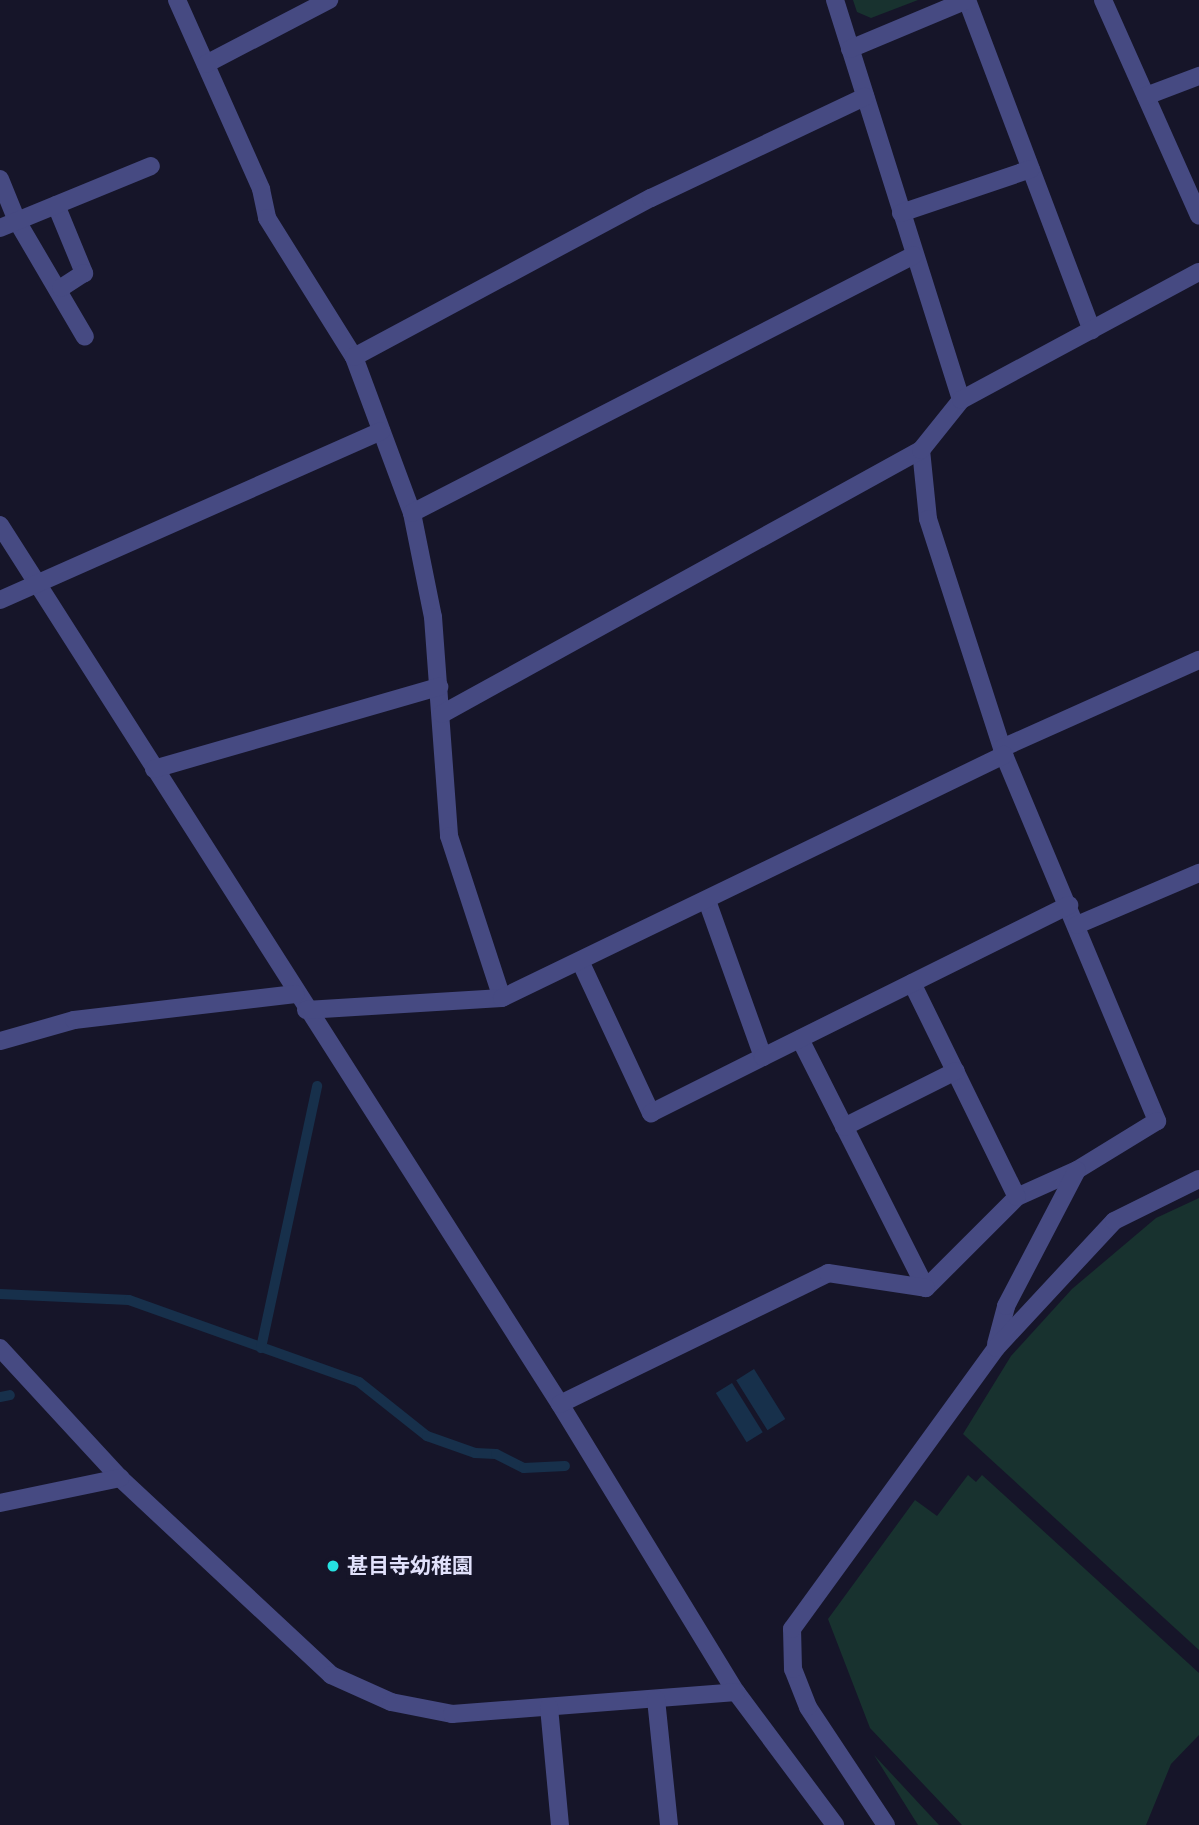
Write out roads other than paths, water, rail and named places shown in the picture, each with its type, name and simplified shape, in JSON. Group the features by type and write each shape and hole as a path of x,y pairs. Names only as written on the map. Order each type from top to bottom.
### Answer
{"street":[{"path":"177,0 261,189 267,218 354,357 412,513 433,617 449,836 502,998"},
{"path":"206,64 329,0"},
{"path":"835,0 961,400"},
{"path":"850,49 967,0 1092,330"},
{"path":"1103,0 1199,216"},
{"path":"1146,96 1199,76"},
{"path":"354,357 651,198 865,97"},
{"path":"0,228 151,166"},
{"path":"901,213 1031,169"},
{"path":"0,179 17,221 61,288 85,337"},
{"path":"56,205 84,273 61,288"},
{"path":"412,513 914,256"},
{"path":"442,714 921,450 961,400 1199,272"},
{"path":"0,600 381,431"},
{"path":"921,450 928,519 1003,751 1157,1121 1077,1170 1017,1197 926,1289"},
{"path":"0,525 295,993 560,1404 736,1692 835,1825"},
{"path":"306,1010 502,998 581,963 707,901 1003,751 1199,660"},
{"path":"154,769 439,687"},
{"path":"1077,925 1199,873"},
{"path":"707,901 763,1057"},
{"path":"581,963 651,1113 1069,905"},
{"path":"912,983 1017,1197"},
{"path":"0,1041 74,1020 295,993"},
{"path":"800,1039 926,1289"},
{"path":"844,1127 956,1071"},
{"path":"996,1348 1006,1306 1077,1170"},
{"path":"886,1825 808,1707 793,1669 792,1629 996,1348 1114,1221 1199,1179"},
{"path":"560,1404 828,1273 926,1289"},
{"path":"0,1348 120,1478 331,1675 391,1702 452,1714 736,1692"},
{"path":"0,1503 120,1478"},
{"path":"656,1699 669,1825"},
{"path":"549,1707 560,1825"}],"water":[{"path":"754,1369 785,1419 767,1430 736,1380"},
{"path":"732,1383 763,1432 747,1442 716,1393"}],"waterway":[{"path":"261,1348 317,1086"},
{"path":"0,1294 129,1300 359,1382 427,1436 475,1453 496,1454 524,1468 565,1466"},
{"path":"0,1397 10,1395"}],"place":[{"name":"甚目寺幼稚園","path":"333,1566"}]}
